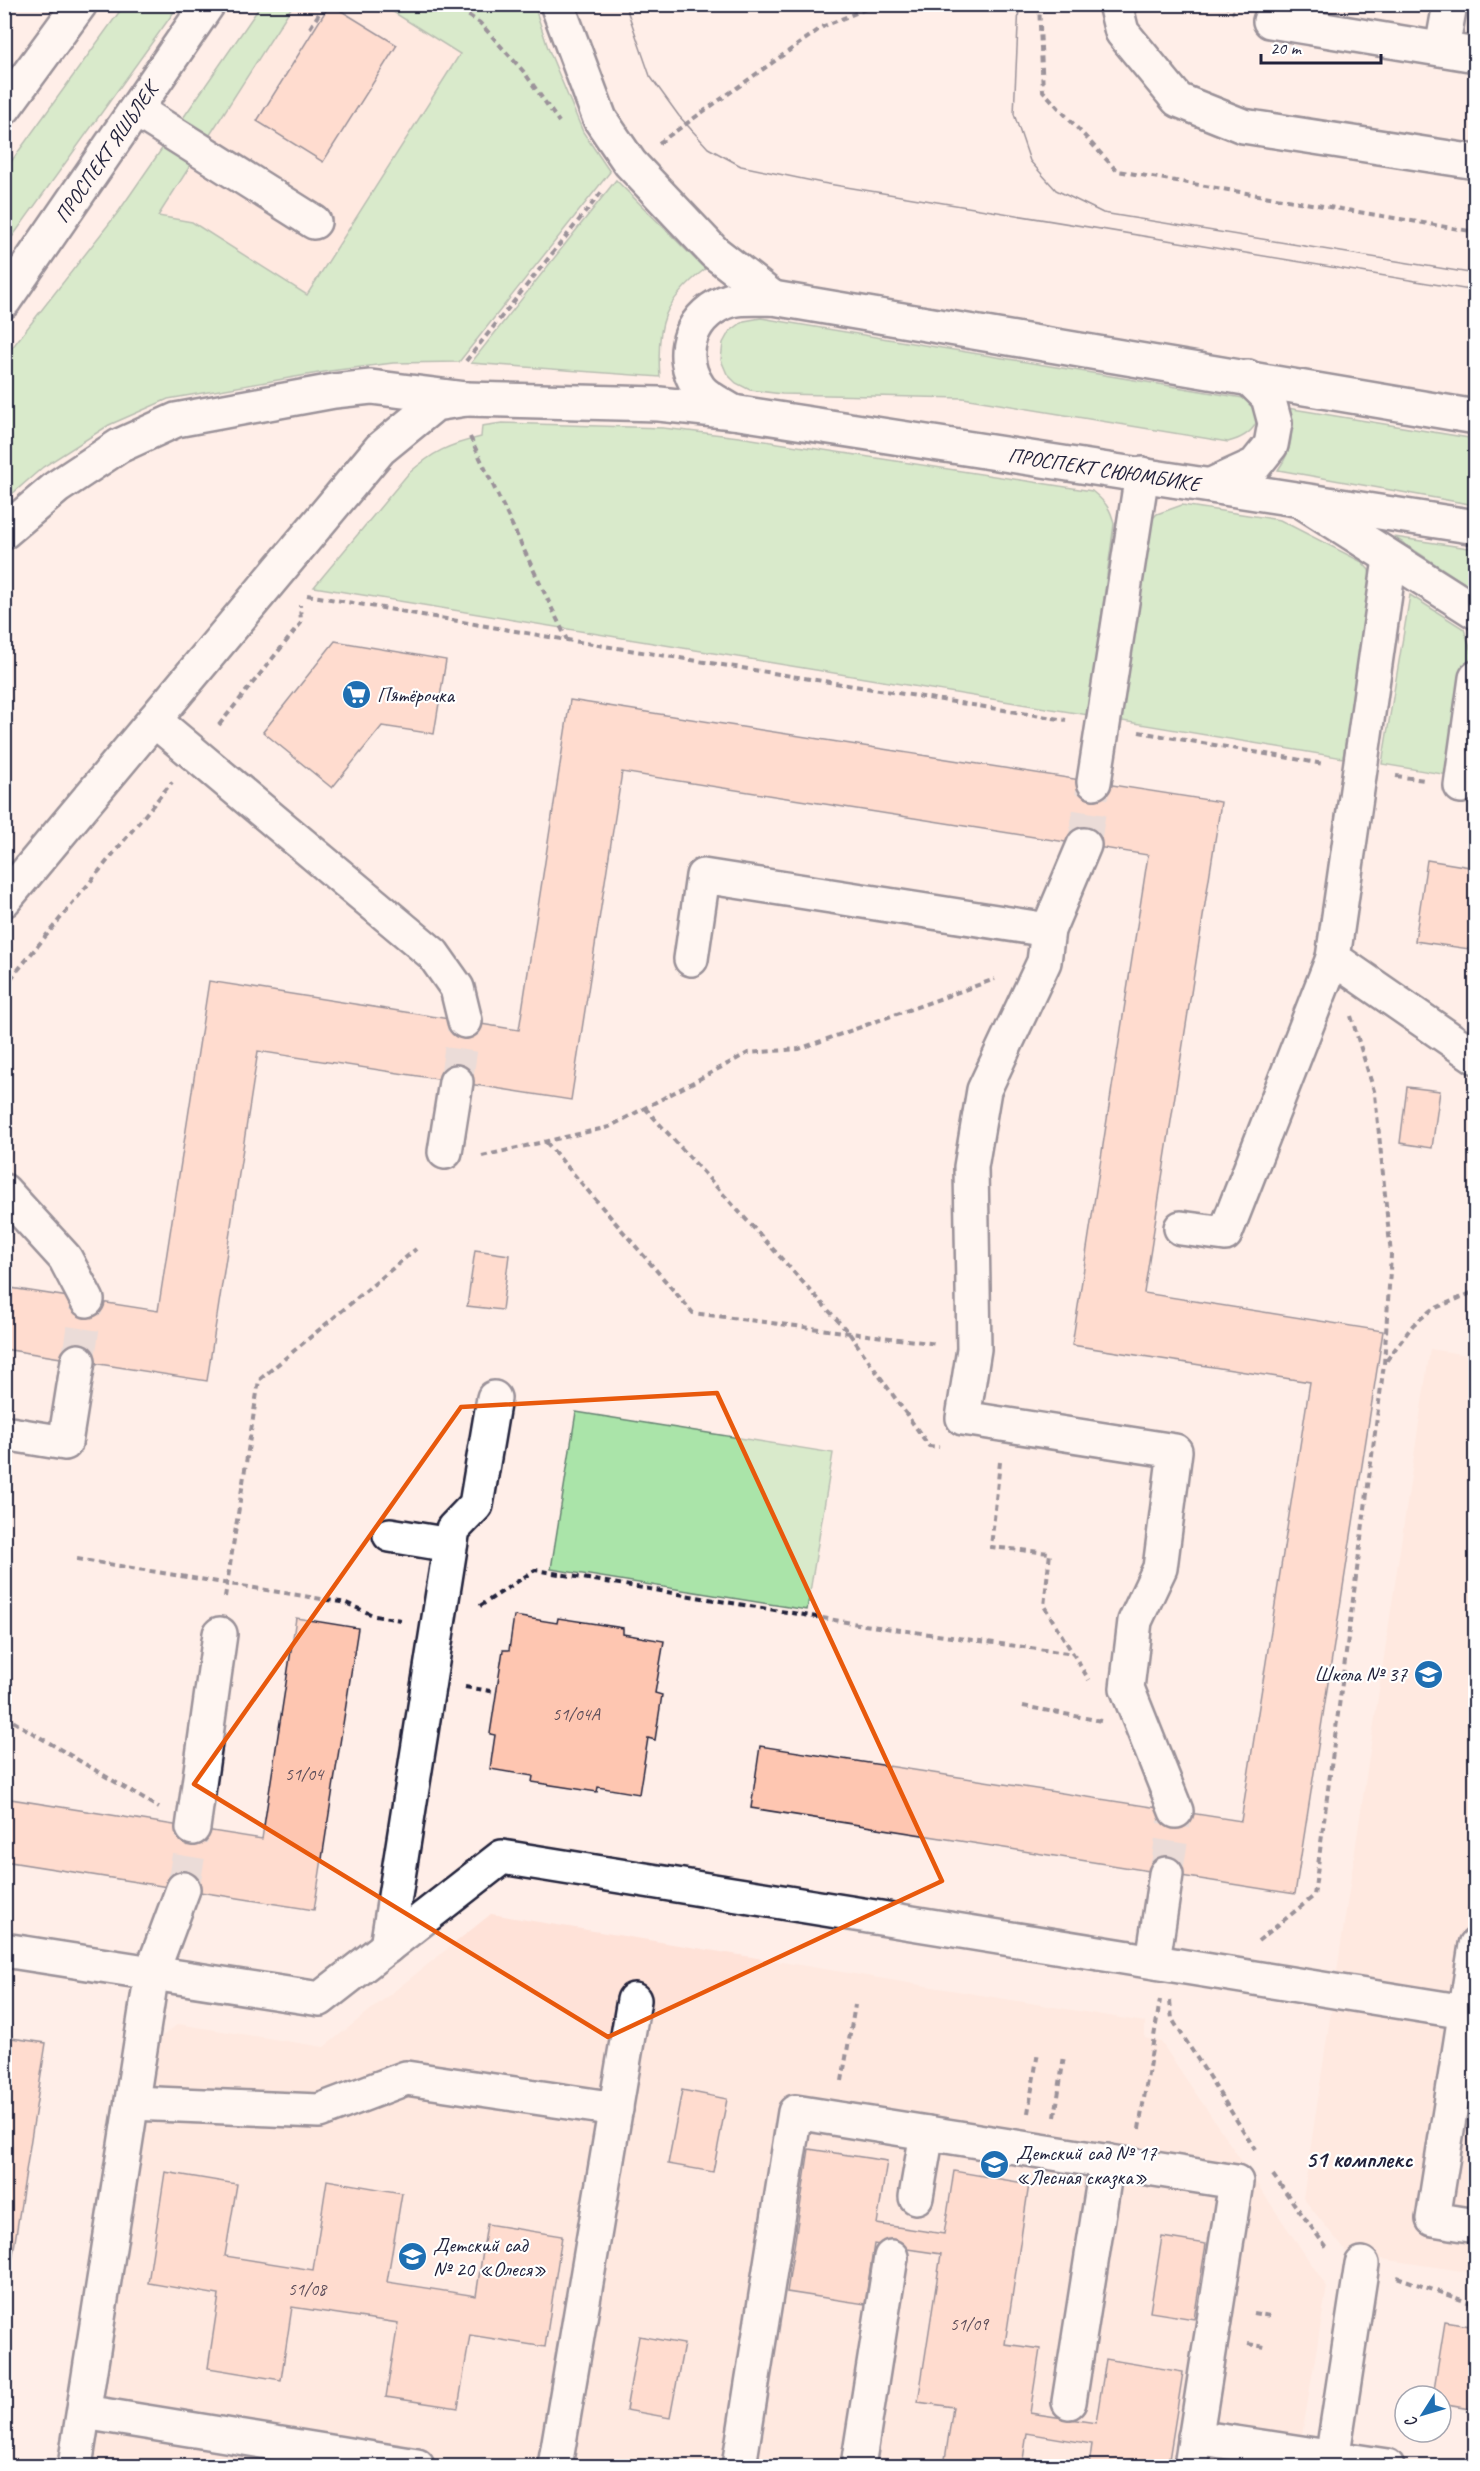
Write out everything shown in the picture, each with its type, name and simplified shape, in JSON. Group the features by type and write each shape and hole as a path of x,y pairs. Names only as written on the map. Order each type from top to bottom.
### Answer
{"main road":[{"path":"4,108 80,4"},
{"name":"ПРОСПЕКТ ЯШЬЛЕК","path":"4,301 208,4"},
{"path":"557,4 600,119 630,163 714,252 773,298"},
{"path":"1115,4 1122,32 1178,100 1243,126 1476,162"},
{"path":"1442,49 1450,4"},
{"path":"1270,21 1476,55"},
{"path":"136,110 314,222"},
{"path":"733,412 700,389 687,362 691,332 707,312 732,300 773,298 1476,417"},
{"path":"1211,485 1255,465 1271,445 1275,423 1268,397 1248,377"},
{"path":"4,532 57,487 111,452 176,420 371,387 466,399"},
{"path":"4,900 380,449 435,404 466,399"},
{"name":"ПРОСПЕКТ СЮЮМБИКЕ","path":"466,399 659,404 733,412 1476,527"},
{"path":"1094,782 1142,474"},
{"path":"1300,500 1476,612"},
{"path":"1181,1228 1225,1234 1333,958 1390,559"},
{"path":"1461,786 1476,678"},
{"path":"154,720 434,954 457,988 465,1021"},
{"path":"1084,844 1048,930 1044,962 984,1090 971,1167 974,1348 963,1418 1175,1451 1160,1568 1135,1621 1127,1688 1176,1811"},
{"path":"690,959 703,876 1048,930"},
{"path":"1333,958 1476,1057"},
{"path":"445,1152 456,1082"},
{"path":"4,1191 65,1258 87,1300"},
{"path":"4,1433 65,1443 78,1361"},
{"path":"387,1947 453,1529 476,1505 494,1398"},
{"path":"390,1535 450,1545"},
{"path":"193,1828 220,1634"},
{"path":"4,1950 320,1999 502,1857 1465,2012"},
{"path":"1159,1963 1166,1874"},
{"path":"75,2466 152,1972 183,1889"},
{"path":"1476,1945 1433,2219 1476,2226"},
{"path":"555,2466 634,2000"},
{"path":"132,2103 319,2111 406,2078 616,2109"},
{"path":"739,2466 795,2112 1236,2182 1193,2452 1387,2466"},
{"path":"916,2197 927,2133"},
{"path":"1069,2402 1120,2164"},
{"path":"858,2466 891,2257"},
{"path":"1332,2462 1362,2264"},
{"path":"84,2412 417,2466"}],"path":[{"path":"310,28 325,4"},
{"path":"451,4 480,23 517,64 564,129"},
{"path":"651,148 824,26 878,4"},
{"path":"1039,4 1043,91 1117,171 1476,232"},
{"path":"598,181 604,189"},
{"path":"465,363 609,183"},
{"path":"469,434 567,640"},
{"path":"229,713 301,623 300,594 567,640 1461,786"},
{"path":"4,987 177,776"},
{"path":"478,1157 609,1127 748,1053 798,1049 1044,962"},
{"path":"1219,1972 1314,1896 1384,1364 1391,1255 1375,1094 1350,1015"},
{"path":"645,1108 849,1333 929,1446 950,1448"},
{"path":"545,1141 693,1313 974,1348"},
{"path":"220,1634 259,1380 416,1249"},
{"path":"1384,1364 1413,1325 1431,1310 1476,1291"},
{"path":"1001,1454 991,1547 1050,1553 1044,1606 1092,1684"},
{"path":"77,1559 346,1603 375,1616 447,1628 535,1570 864,1625 1074,1654"},
{"path":"1023,1706 1143,1729"},
{"path":"4,1716 193,1828"},
{"path":"1159,1963 1172,2019 1261,2158"},
{"path":"1120,2164 1159,1963"},
{"path":"836,2118 855,2005"},
{"path":"1036,2150 1038,2052"},
{"path":"1036,2150 1064,2056"},
{"path":"1268,2168 1337,2262 1362,2264 1476,2305"}],"highlighted area":[{"path":"717,1393 942,1881 608,2037 194,1784 461,1407"}],"shaded area":[{"path":"293,5 382,5 460,54 308,295 192,222 158,217"},
{"name":"Школа № 37","path":"1430,1349 1475,1356 1475,2273 1348,2254 1303,2198"},
{"path":"491,1914 1145,2022 1145,2038 1161,2042 1327,2287 1297,2466 61,2466 157,2040 178,2024 324,2047"}],"green space":[{"path":"125,4 179,5 5,247 5,170"},
{"path":"261,5 293,5 158,216 192,222 307,295 460,54 382,5 534,5 548,48 583,132 610,172 459,362 393,363 330,371 168,399 109,425 43,467 5,500 4,358 119,211"},
{"path":"616,180 705,269 680,292 665,316 659,343 660,377 471,363"},
{"path":"761,318 1243,398 1252,405 1257,419 1255,425 1244,435 1228,442 963,398 782,394 750,390 736,383 727,374 721,360 723,343 729,332 744,321"},
{"path":"1287,408 1475,439 1475,505 1278,470 1287,455 1291,440 1291,425"},
{"path":"502,423 663,428 739,437 1092,491 1106,505 1114,524 1088,715 314,587 408,474 442,450 481,437 482,426"},
{"path":"1182,505 1280,520 1362,562 1369,570 1371,581 1343,758 1116,720 1148,523 1157,514"},
{"path":"1394,537 1475,549 1475,590"},
{"path":"1410,595 1464,629 1472,654 1454,776 1382,764"},
{"path":"576,1412 833,1453 807,1610 551,1569"}],"building":[{"path":"330,4 397,45 323,162 257,121"},
{"path":"335,641 446,660 434,734 382,726 332,788 263,732"},
{"path":"570,700 1221,802 1144,1293 1383,1331 1295,1894 751,1808 760,1746 1241,1821 1310,1382 1072,1345 1148,855 622,772 571,1100 258,1051 207,1381 4,1349 4,1287 158,1311 209,981 519,1030"},
{"path":"1427,860 1476,868 1476,950 1415,941"},
{"path":"1407,1087 1440,1091 1432,1148 1400,1143"},
{"path":"475,1250 509,1255 502,1310 467,1306"},
{"path":"514,1616 557,1623 558,1618 623,1628 623,1634 664,1641 655,1693 662,1695 655,1740 648,1738 639,1794 598,1787 597,1792 532,1782 533,1776 490,1769 495,1735 490,1734 503,1650 509,1650"},
{"path":"296,1618 358,1628 314,1910 4,1861 4,1798 262,1839"},
{"path":"4,2037 46,2043 4,2312"},
{"path":"682,2090 727,2099 713,2172 668,2164"},
{"path":"809,2149 887,2161 877,2224 944,2234 954,2171 1029,2184 1005,2344 1040,2349 1030,2413 1096,2423 1106,2359 1183,2372 1168,2466 1089,2466 1092,2444 1027,2433 1022,2466 944,2466 953,2407 918,2402 941,2254 874,2244 865,2304 787,2292"},
{"path":"165,2172 237,2184 225,2256 313,2270 327,2180 402,2193 387,2282 476,2296 487,2224 562,2236 545,2347 470,2335 458,2408 386,2397 398,2323 292,2307 281,2380 208,2368 219,2295 148,2283"},
{"path":"1162,2237 1206,2244 1194,2319 1150,2312"},
{"path":"1445,2322 1476,2327 1476,2410 1453,2406 1453,2384 1435,2384"},
{"path":"639,2336 684,2344 670,2418 626,2410"}],"tunnel":[{"path":"1084,845 1094,782"},
{"path":"456,1082 465,1021"},
{"path":"78,1361 87,1300"},
{"path":"1166,1874 1176,1811"},
{"path":"183,1889 193,1828"}],"tram line":[{"path":"625,4 650,76 679,116 708,148 741,166 822,183 1476,291"},
{"path":"1019,4 1014,114 1030,161 1056,190 1103,213 1476,274"}],"place":[{"name":"Пятёрочка","path":"356,695"},
{"name":"Школа № 37","path":"1428,1674"},
{"name":"Детский сад № 17 «Лесная сказка»","path":"995,2165"},
{"name":"Детский сад № 20 «Олеся»","path":"412,2257"}],"district":[{"name":"51 комплекс","path":"1359,2159"}]}
